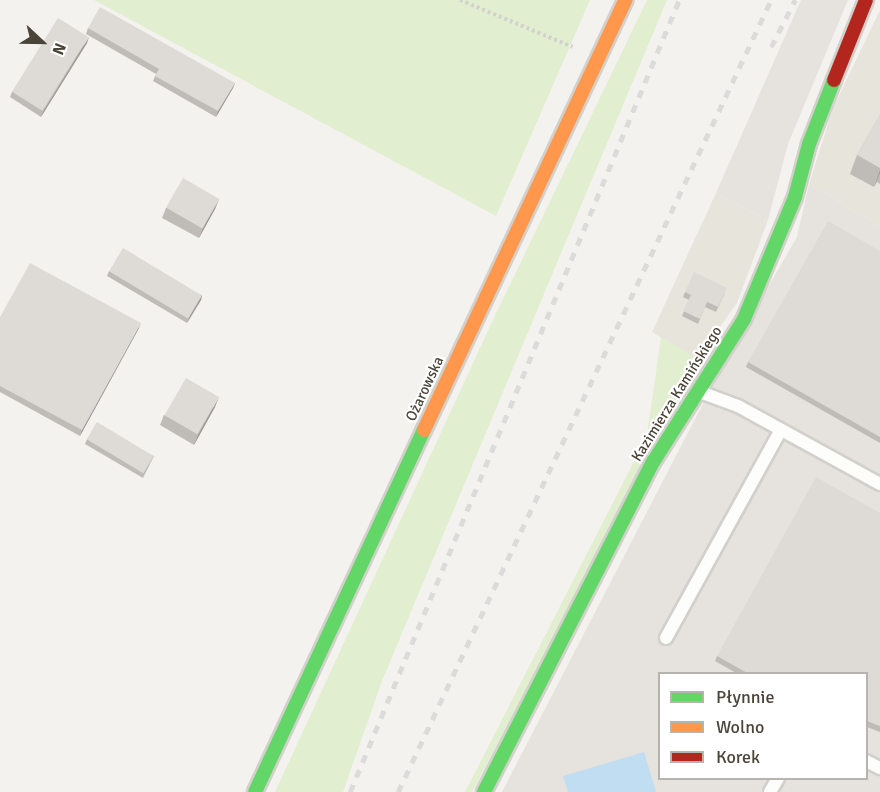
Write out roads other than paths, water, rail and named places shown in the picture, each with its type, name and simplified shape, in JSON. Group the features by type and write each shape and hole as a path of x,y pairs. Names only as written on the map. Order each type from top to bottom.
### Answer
{"street":[{"name":"Ożarowska","path":"255,792 625,0"},
{"name":"Kazimierza Kamińskiego","path":"484,792 653,462 744,319 780,237 809,144 866,0"}],"lane":[{"path":"698,392 738,406 880,484"},
{"path":"666,638 781,430"}],"water":[{"path":"644,752 656,792 568,792 563,776"}],"railway":[{"path":"350,792 679,0"},
{"path":"398,792 771,0"},
{"path":"771,47 795,0"}]}
